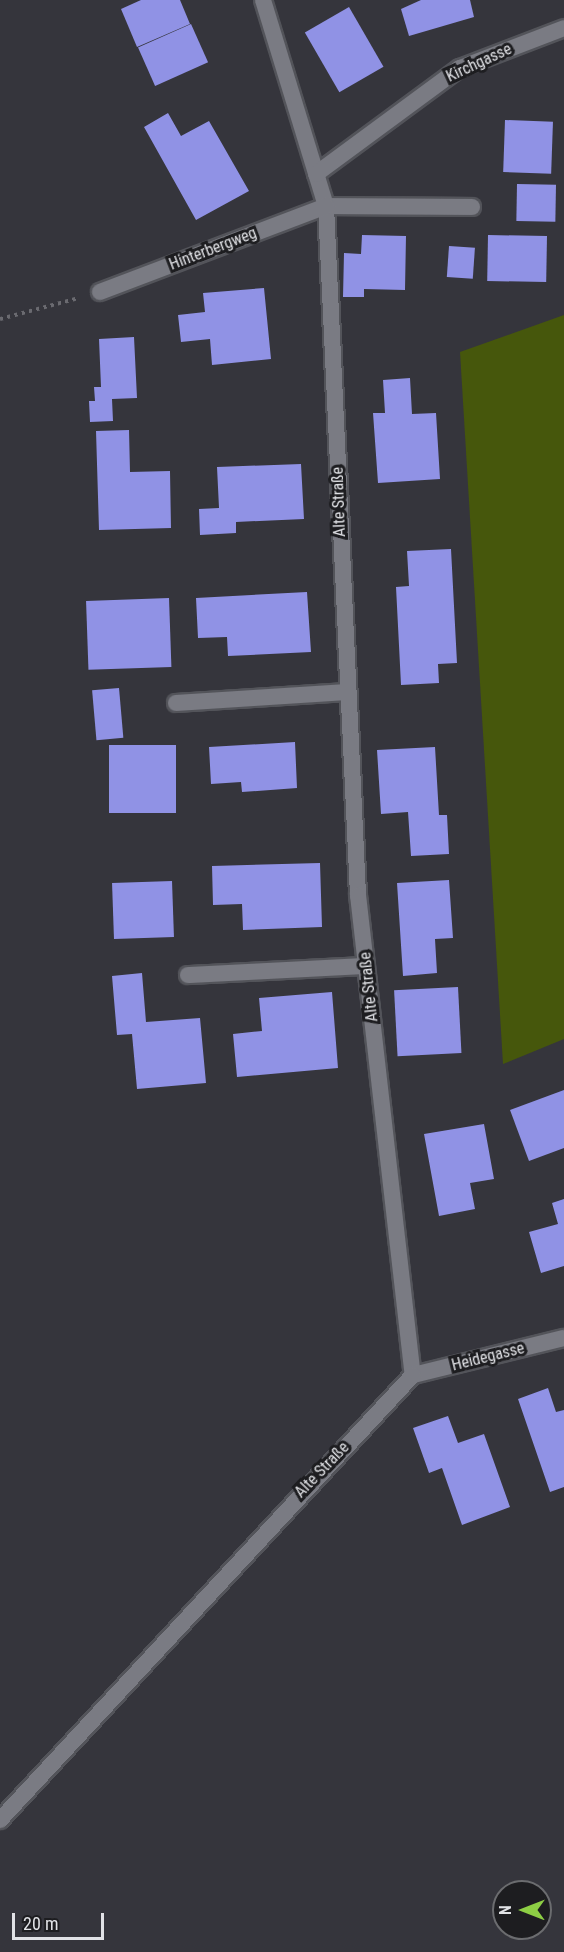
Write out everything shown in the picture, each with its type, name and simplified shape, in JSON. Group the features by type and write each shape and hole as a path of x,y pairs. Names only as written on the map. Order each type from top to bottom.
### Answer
{"street":[{"name":"Alte Straße","path":"0,1820 413,1375 366,966 347,692 326,206 263,0"},
{"name":"Kirchgasse","path":"316,174 400,108 460,68 564,28"},
{"path":"326,206 472,207"},
{"name":"Hinterbergweg","path":"100,292 326,206"},
{"path":"176,703 347,692"},
{"path":"188,975 366,966"},
{"name":"Heidegasse","path":"413,1375 564,1338"}],"path":[{"path":"0,320 100,292"}],"green space":[{"path":"564,315 564,1039 503,1064 460,352"}],"building":[{"path":"141,0 180,0 190,24 137,47 121,9"},
{"path":"421,0 470,0 474,17 409,36 401,9"},
{"path":"349,7 384,67 339,92 305,32"},
{"path":"191,24 208,62 155,86 138,48"},
{"path":"168,113 181,136 209,121 249,191 196,220 144,127"},
{"path":"505,120 553,122 551,174 503,172"},
{"path":"517,184 556,185 555,222 516,221"},
{"path":"362,235 406,236 405,290 364,289 364,297 343,297 344,253 361,254"},
{"path":"488,235 547,236 546,282 487,281"},
{"path":"449,246 475,248 473,279 447,277"},
{"path":"264,288 271,359 212,365 210,339 181,342 178,315 205,312 203,293"},
{"path":"134,337 137,398 112,399 113,421 90,422 89,401 95,401 94,387 101,387 99,339"},
{"path":"410,378 412,414 436,413 440,479 378,483 373,413 385,413 383,380"},
{"path":"129,430 130,472 170,471 171,528 99,530 96,431"},
{"path":"301,464 304,519 236,522 236,533 200,535 199,509 219,508 217,467"},
{"path":"451,549 457,663 438,664 439,683 401,685 396,587 409,586 407,551"},
{"path":"307,592 311,652 228,656 227,637 198,638 196,598"},
{"path":"169,598 171,667 88,670 86,601"},
{"path":"119,688 123,738 96,740 92,690"},
{"path":"295,742 297,788 242,792 241,782 211,784 209,747"},
{"path":"109,745 176,745 176,813 109,813"},
{"path":"435,747 439,815 447,815 449,854 411,856 408,812 381,814 377,750"},
{"path":"320,863 322,927 243,930 242,904 213,905 212,866"},
{"path":"449,880 453,938 435,939 437,973 403,976 397,883"},
{"path":"172,881 174,937 114,939 112,883"},
{"path":"142,973 146,1022 200,1018 206,1083 137,1089 132,1034 117,1035 112,976"},
{"path":"458,987 461,1053 398,1056 394,990"},
{"path":"332,992 338,1068 237,1077 233,1034 262,1031 259,998"},
{"path":"564,1090 564,1148 529,1161 510,1110"},
{"path":"484,1124 494,1179 470,1183 475,1209 439,1216 424,1134"},
{"path":"564,1199 564,1266 541,1273 529,1232 558,1224 552,1203"},
{"path":"548,1388 556,1412 564,1410 564,1487 550,1492 518,1399"},
{"path":"448,1416 458,1443 484,1434 510,1507 462,1525 442,1468 429,1473 413,1428"}]}
